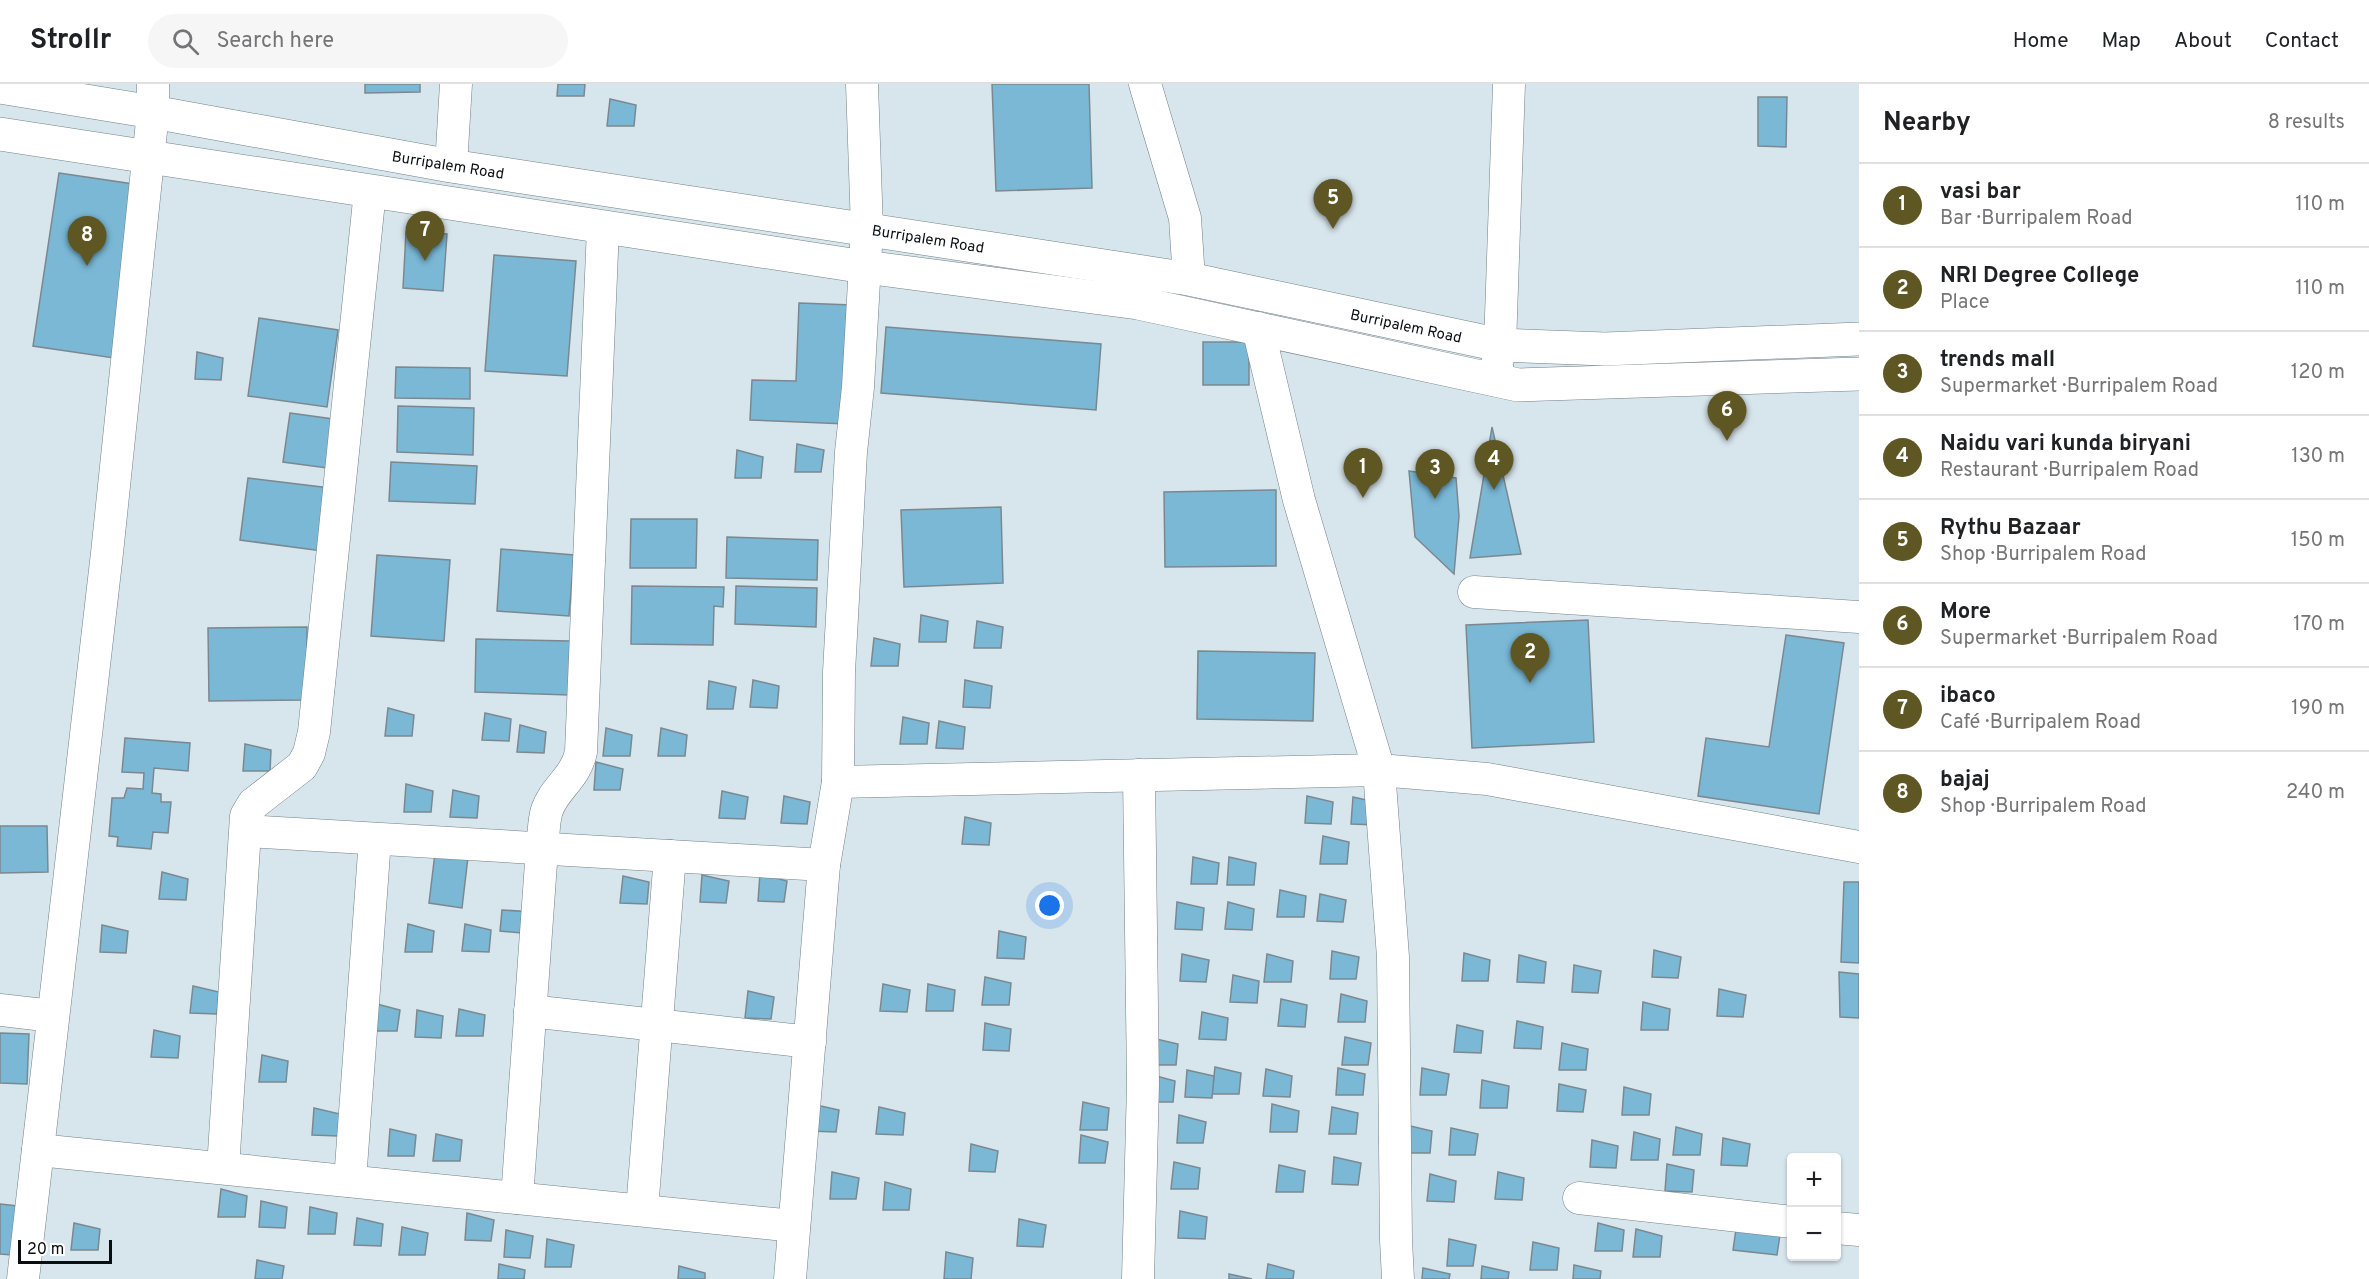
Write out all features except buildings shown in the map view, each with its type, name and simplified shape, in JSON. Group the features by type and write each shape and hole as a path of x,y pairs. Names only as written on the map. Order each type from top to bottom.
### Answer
{"main road":[{"name":"Burripalem Road","path":"0,87 153,98 451,166 1189,279 1500,345 1605,349 1859,339"},
{"path":"0,134 865,267 1119,300 1258,328 1494,382 1530,385 1859,374"}],"street":[{"path":"451,166 456,84"},
{"path":"790,1279 824,865 838,782 839,672 850,452 858,387 867,230 862,84"},
{"path":"1145,84 1185,218 1189,279"},
{"path":"1494,382 1500,345 1509,84"},
{"path":"23,1279 109,530 153,98"},
{"path":"223,1168 246,816 253,804 302,766 309,753 314,732 370,191"},
{"path":"517,1198 542,849 547,810 579,765 581,752 603,228"},
{"path":"1258,328 1299,500 1379,770 1393,957 1398,1279"},
{"path":"1474,592 1859,617"},
{"path":"838,782 1379,770 1487,778 1859,847"},
{"path":"1138,1279 1143,1084 1140,775"},
{"path":"246,831 824,865"},
{"path":"350,1181 375,839"},
{"path":"642,1210 669,856"},
{"path":"0,1010 53,1016"},
{"path":"530,1011 810,1042"},
{"path":"38,1150 794,1226"},
{"path":"1579,1198 1787,1222"},
{"path":"1841,1228 1859,1230"}],"place":[{"name":"Rythu Bazaar","path":"1333,229"},
{"name":"ibaco","path":"425,261"},
{"name":"bajaj","path":"87,266"},
{"name":"More","path":"1727,441"},
{"name":"Naidu vari kunda biryani","path":"1494,490"},
{"name":"vasi bar","path":"1363,498"},
{"name":"trends mall","path":"1435,499"},
{"name":"NRI Degree College","path":"1530,683"}]}
